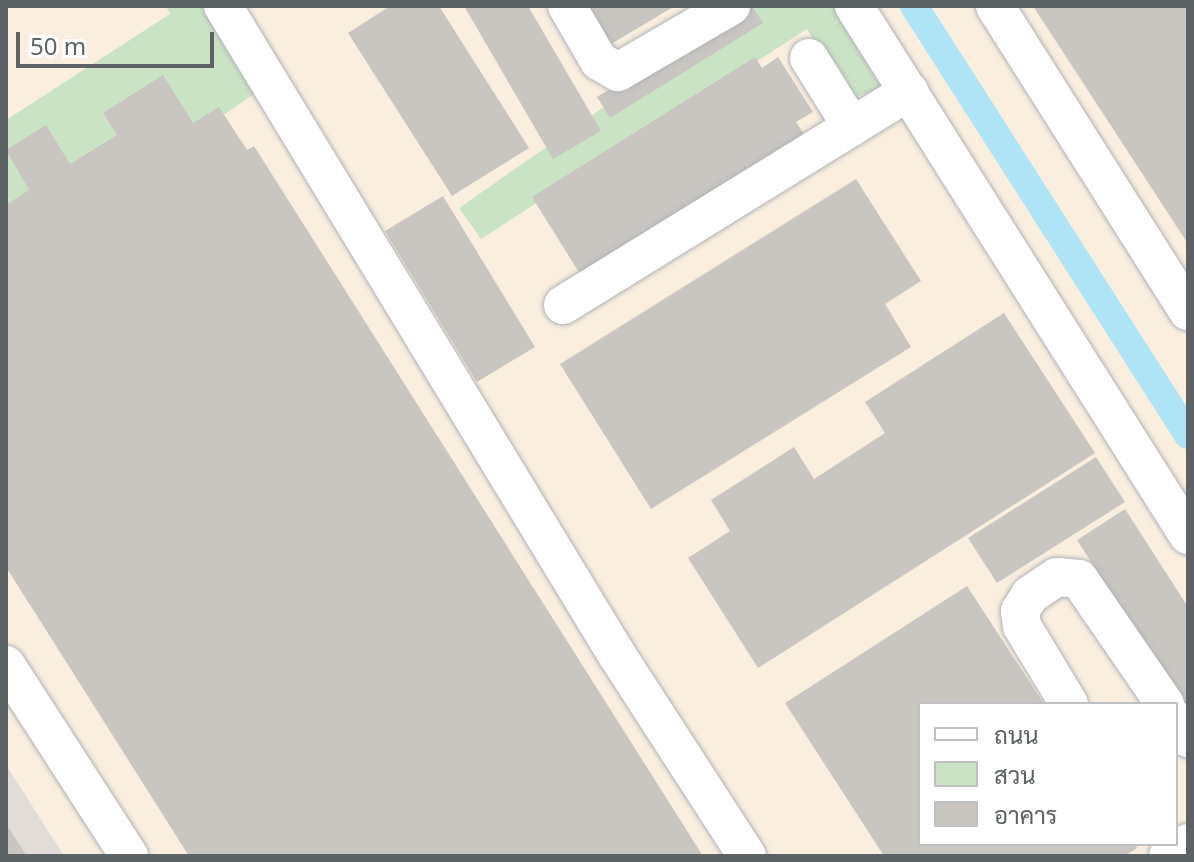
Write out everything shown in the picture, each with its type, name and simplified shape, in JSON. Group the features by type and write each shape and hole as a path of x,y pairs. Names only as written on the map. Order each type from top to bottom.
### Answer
{"street":[{"path":"223,6 617,655 747,856"},
{"path":"567,6 599,61 618,72 731,6"},
{"path":"854,6 1188,535"},
{"path":"995,6 1188,311"},
{"path":"809,58 852,127"},
{"path":"563,305 909,91"},
{"path":"1068,702 1022,626 1020,611 1030,595 1057,577 1079,579 1164,702"},
{"path":"6,665 129,856"},
{"path":"1168,856 1188,843"}],"shaded area":[{"path":"6,6 1188,6 1188,856 64,856 6,765"},
{"path":"6,765 64,856 6,856"}],"green space":[{"path":"166,6 205,6 258,91 6,267 6,120 170,14"},
{"path":"749,6 834,6 884,86 849,100 807,29 481,239 459,208"}],"building":[{"path":"390,6 439,6 529,148 452,196 348,33"},
{"path":"464,6 528,6 601,131 553,159"},
{"path":"581,6 675,6 606,47"},
{"path":"744,6 752,6 763,23 610,118 597,97"},
{"path":"1033,6 1188,6 1188,244"},
{"path":"755,57 762,68 778,57 813,112 796,122 804,134 580,274 532,197"},
{"path":"163,75 193,123 219,107 247,150 254,146 703,856 189,856 6,567 6,205 29,190 6,150 46,125 70,164 117,135 103,113"},
{"path":"856,179 921,281 885,304 911,347 651,509 560,364"},
{"path":"443,196 535,347 477,382 385,231"},
{"path":"1004,313 1095,453 758,668 688,558 730,531 711,500 794,447 814,479 885,433 865,402"},
{"path":"1096,457 1125,502 997,583 968,538"},
{"path":"1125,509 1188,607 1188,712 1077,540"},
{"path":"967,586 1043,702 918,702 918,846 1137,848 1125,856 884,856 785,703"},
{"path":"6,824 27,856 6,856"}],"waterway":[{"path":"914,6 1188,435"}]}
